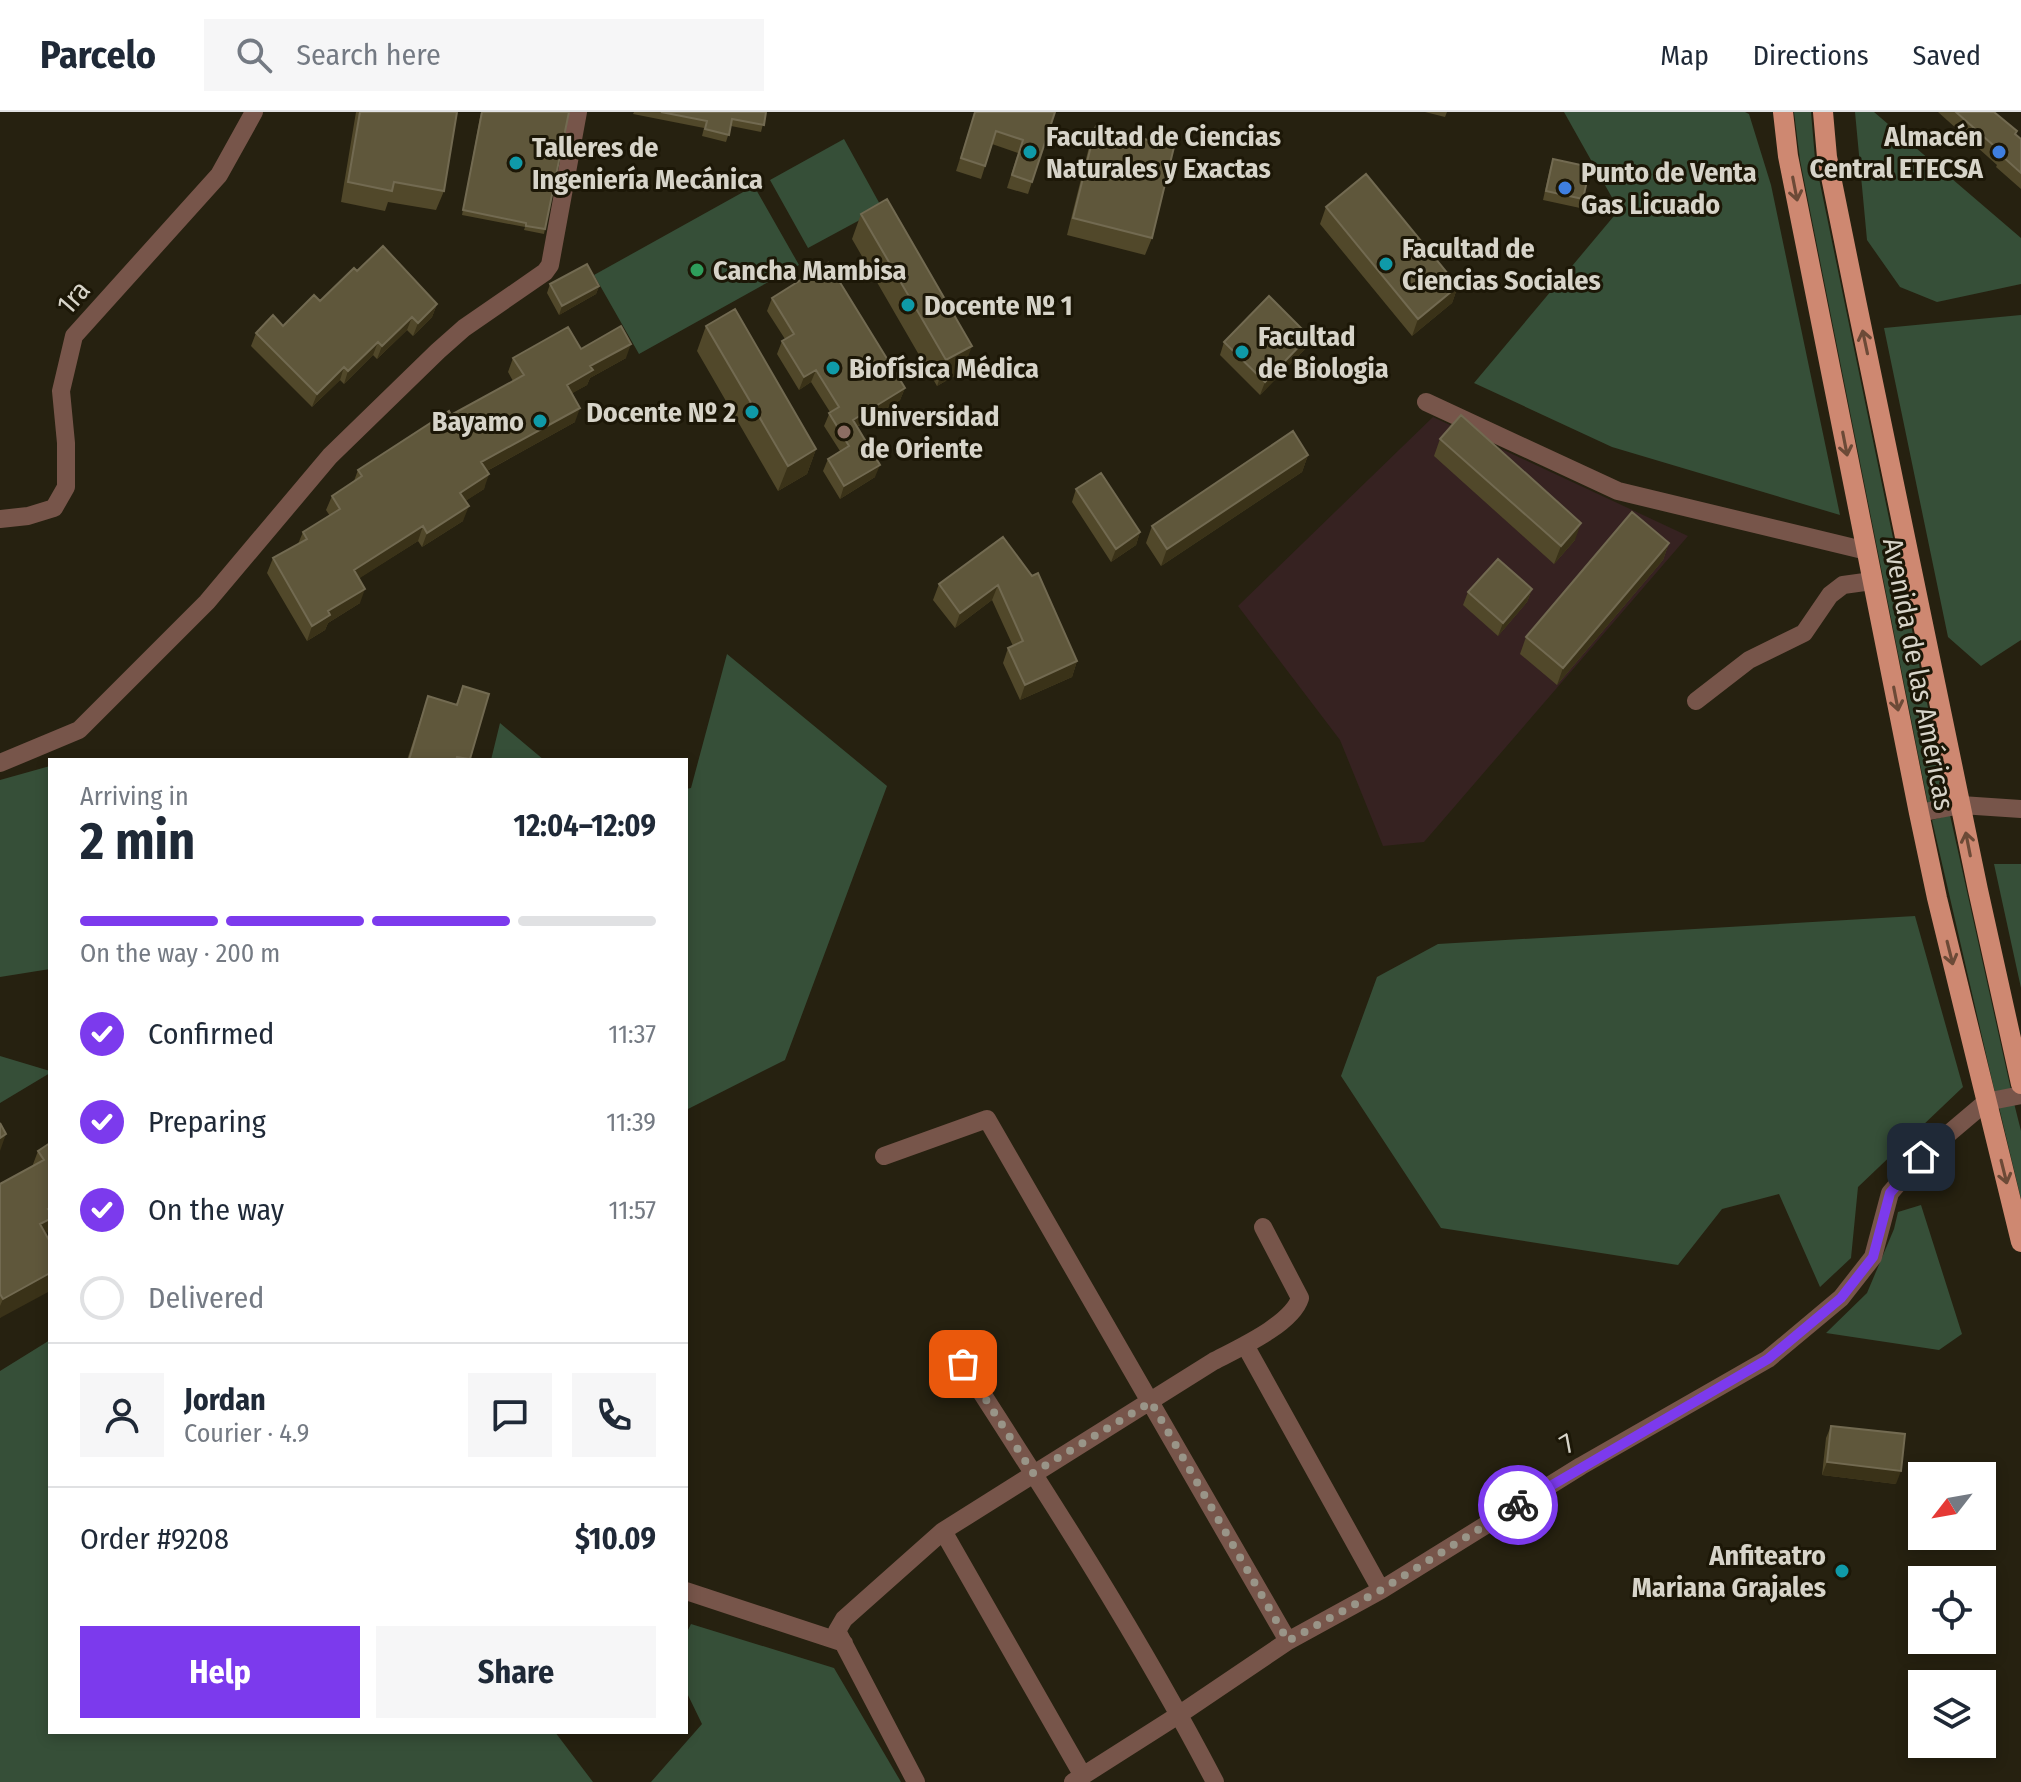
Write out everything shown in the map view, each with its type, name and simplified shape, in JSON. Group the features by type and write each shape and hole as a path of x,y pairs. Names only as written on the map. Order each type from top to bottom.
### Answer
{"main road":[{"name":"Avenida de las Américas","path":"1783,112 1788,156 1919,813 2021,1242"},
{"name":"Avenida de las Américas","path":"1823,112 1833,187 2021,1084"}],"street":[{"name":"1ra","path":"0,519 28,516 54,508 66,487 61,391 74,336 219,175 254,112"},
{"path":"0,763 79,730 207,602 330,456 464,328 545,272 550,265 578,112"},
{"path":"1426,402 1618,491 1867,551"},
{"path":"1696,701 1749,660 1804,633 1830,595 1843,585 1872,581"},
{"path":"1919,813 1961,805 2021,809"},
{"name":"7","path":"1078,1779 1288,1641 1381,1590 1581,1466 1768,1359 1841,1298 1873,1257 1890,1193 1921,1157 1986,1102 2021,1095"},
{"path":"884,1156 987,1119 1288,1641"},
{"path":"916,1782 837,1631 844,1619 943,1531 1214,1361 1245,1345 1297,1309 1300,1298 1263,1227"},
{"path":"1245,1345 1381,1590"},
{"path":"963,1364 1180,1714 1215,1782"},
{"path":"943,1531 1078,1779"},
{"path":"688,1592 844,1643"}],"shaded area":[{"path":"1433,417 1688,536 1424,842 1383,846 1340,740 1238,606"}],"green space":[{"path":"1564,112 1749,114 1771,185 1840,515 1612,447 1474,383 1619,210"},
{"path":"1794,112 1811,112 1815,159 1947,800 1928,804 1800,160"},
{"path":"1855,112 1874,112 2021,238 2021,284 1937,302 1900,287 1867,240"},
{"path":"844,139 882,208 808,248 770,180"},
{"name":"Cancha Mambisa","path":"754,186 799,265 639,354 594,275"},
{"path":"2021,315 2021,640 1981,666 1948,637 1884,328"},
{"path":"727,654 887,786 785,1060 688,1109 688,789 691,788"},
{"path":"500,723 542,758 491,758"},
{"path":"48,767 48,969 0,977 0,780"},
{"path":"1950,815 2011,1090 1995,1093 1932,820"},
{"path":"1994,864 2021,864 2021,988"},
{"path":"1915,916 1963,1087 1858,1187 1851,1258 1820,1287 1779,1194 1722,1209 1678,1265 1441,1228 1341,1076 1377,977 1438,944"},
{"path":"0,1056 48,1070 48,1074 0,1103"},
{"path":"2014,1103 2021,1131 2021,1199 1999,1107"},
{"path":"1921,1205 1962,1334 1939,1350 1826,1333 1867,1293 1898,1212"},
{"path":"48,1341 48,1734 557,1734 593,1782 0,1782 0,1371"},
{"path":"691,1624 834,1668 901,1782 651,1782 702,1724 688,1695 688,1630"}],"building":[{"path":"360,112 457,112 444,191 394,182 392,191 348,182"},
{"name":"Talleres de Ingeniería Mecánica","path":"482,112 569,112 545,229 463,210"},
{"path":"661,112 766,112 764,125 732,119 729,135 705,129 707,121"},
{"path":"975,112 1055,112 1032,182 1012,175 1023,140 996,131 985,166 961,158"},
{"path":"1956,112 1994,112 2017,131 2015,134 2021,139 2021,173 2002,153"},
{"path":"1096,126 1174,147 1152,238 1073,218"},
{"name":"Punto de Venta Gas Licuado","path":"1553,159 1590,167 1583,199 1546,191"},
{"name":"Facultad de Ciencias Sociales","path":"1366,174 1458,286 1418,319 1326,207"},
{"path":"887,199 972,346 946,360 861,214"},
{"path":"383,246 437,304 418,323 412,317 382,346 378,342 348,371 344,367 317,394 256,333 273,315 283,326 314,295 320,301 354,268 357,271"},
{"name":"Biofísica Médica","path":"828,263 905,388 853,420 880,465 844,486 828,459 849,446 829,413 839,407 816,370 804,377 782,341 794,334 772,298"},
{"path":"587,264 599,286 562,306 550,284"},
{"path":"1269,296 1309,336 1265,382 1224,342"},
{"path":"735,309 816,449 788,466 706,326"},
{"path":"621,326 631,344 590,366 593,370 567,385 580,408 481,462 489,474 460,493 469,506 427,533 423,526 354,570 365,589 328,611 330,615 312,626 273,558 307,539 303,532 340,509 332,496 362,476 358,470 449,411 451,415 524,375 513,358 568,327 581,349"},
{"path":"1461,415 1581,523 1561,546 1440,439"},
{"path":"1293,431 1308,455 1167,549 1152,526"},
{"path":"1101,473 1140,532 1116,549 1076,489"},
{"path":"1632,512 1669,543 1563,668 1526,637"},
{"path":"1003,537 1032,576 1038,573 1077,661 1025,685 1008,648 1023,641 998,585 960,613 939,584"},
{"path":"1498,559 1532,589 1503,623 1468,592"},
{"path":"463,686 489,694 470,758 410,758 428,696 457,705"},
{"path":"0,1123 6,1134 0,1138"},
{"path":"48,1144 48,1220 40,1224 48,1238 48,1274 3,1299 0,1294 0,1184 44,1160 38,1151"},
{"path":"1831,1426 1905,1434 1901,1471 1827,1462"}],"way so far":[{"path":"963,1364 1033,1473 1151,1402 1288,1641 1381,1590 1518,1505"}],"place":[{"name":"Facultad de Ciencias Naturales y Exactas","path":"1030,152"},
{"name":"Almacén Central ETECSA","path":"1999,152"},
{"name":"Talleres de Ingeniería Mecánica","path":"516,163"},
{"name":"Punto de Venta Gas Licuado","path":"1565,188"},
{"name":"Facultad de Ciencias Sociales","path":"1386,264"},
{"name":"Cancha Mambisa","path":"697,270"},
{"name":"Docente Nº 1","path":"908,305"},
{"name":"Facultad de Biologia","path":"1242,352"},
{"name":"Biofísica Médica","path":"833,368"},
{"name":"Docente Nº 2","path":"752,412"},
{"name":"Bayamo","path":"540,421"},
{"name":"Universidad de Oriente","path":"844,432"},
{"name":"Anfiteatro Mariana Grajales","path":"1842,1571"}],"route":[{"path":"1518,1505 1768,1359 1788,1344 1841,1298 1873,1257 1890,1193 1921,1157"}]}
